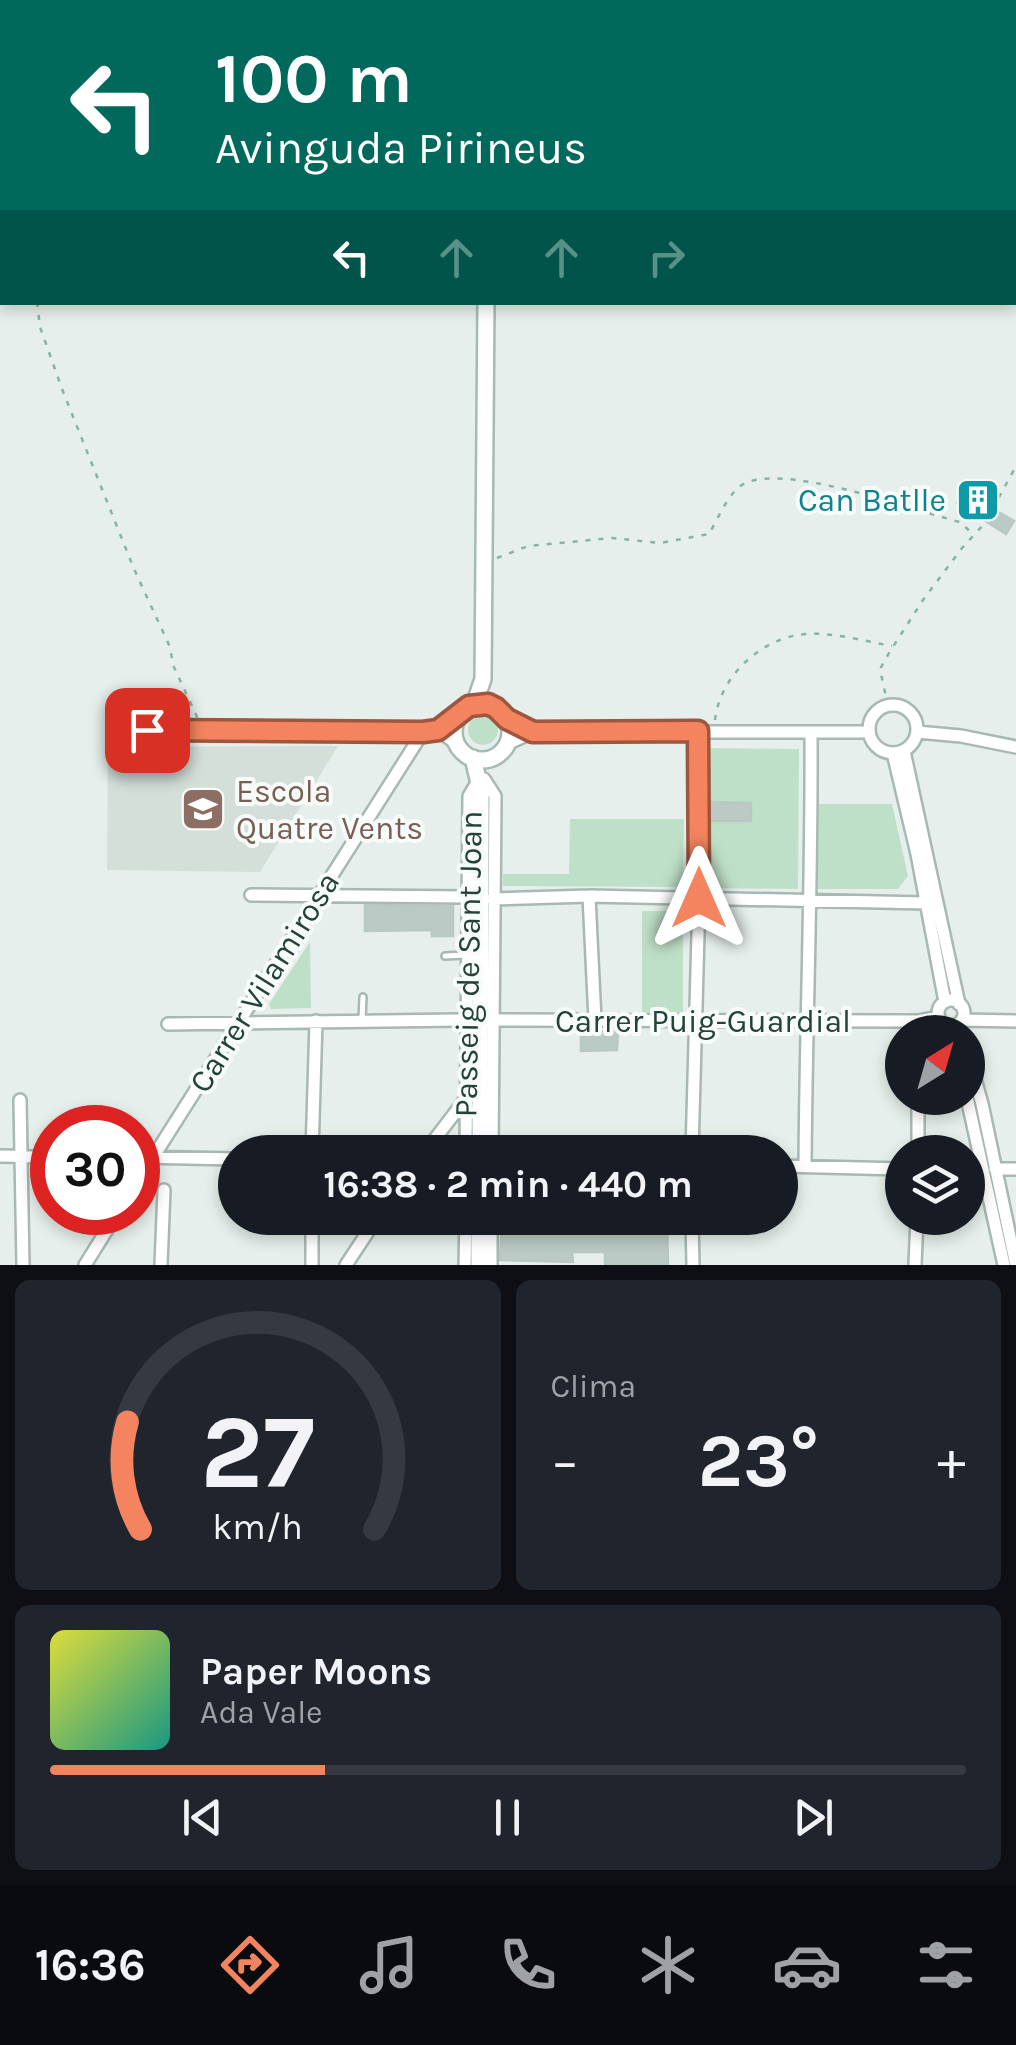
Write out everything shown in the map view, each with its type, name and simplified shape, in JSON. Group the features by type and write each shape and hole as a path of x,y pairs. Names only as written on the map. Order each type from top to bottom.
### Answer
{"street":[{"path":"120,730 423,732 438,730 474,705 483,678 486,305"},
{"path":"483,678 494,706 507,719 533,732"},
{"path":"474,705 494,706"},
{"path":"888,706 908,710 916,722 914,741 899,752 880,749 870,732 872,718 888,706"},
{"path":"457,744 454,728 458,718"},
{"path":"507,719 507,744"},
{"path":"438,730 473,758 481,780 486,863 480,1135"},
{"path":"692,1135 699,898 698,731"},
{"name":"Carrer Vilamirosa","path":"160,1145 423,732"},
{"path":"481,780 492,757 507,744 533,732 870,732"},
{"path":"805,1166 812,900 811,732"},
{"path":"917,732 1016,747"},
{"path":"899,752 945,1002"},
{"path":"899,752 962,1015"},
{"path":"473,758 492,757"},
{"name":"Passeig de Sant Joan","path":"481,780 469,796 468,955 480,1020 490,1135"},
{"name":"Passeig de Sant Joan","path":"466,1135 466,1097 480,1020 492,899 486,863"},
{"path":"251,895 468,897"},
{"path":"589,896 594,1020"},
{"path":"492,899 589,896 926,903"},
{"path":"945,1002 959,1004"},
{"path":"938,1015 945,1002"},
{"path":"313,1135 316,1020"},
{"name":"Carrer Puig-Guardial","path":"238,1022 594,1020 885,1026"},
{"path":"985,1024 1016,1020"},
{"path":"168,1024 238,1022"},
{"path":"438,1135 466,1097"},
{"path":"20,1100 23,1265"},
{"path":"972,1115 1016,1265"},
{"path":"979,1115 1004,1265"},
{"path":"0,1156 30,1156"},
{"path":"160,1158 218,1159"},
{"path":"798,1166 885,1168"},
{"path":"985,1169 1016,1169"},
{"path":"160,1265 164,1190"},
{"path":"85,1265 104,1235"},
{"path":"312,1235 312,1265"},
{"path":"346,1265 366,1235"},
{"path":"465,1265 466,1235"},
{"path":"479,1265 480,1235"},
{"path":"491,1235 491,1265"},
{"path":"692,1235 693,1265"},
{"path":"916,1235 916,1265"}],"lane":[{"path":"444,956 468,955"},
{"path":"362,1020 363,996"}],"path":[{"path":"37,305 40,328 62,389 134,569 170,647 173,665 200,730"},
{"path":"888,706 880,670 922,600 995,508 1016,466"},
{"path":"484,564 528,546 612,538 660,543 709,534 738,487 764,477 791,478 841,489 960,522 974,535"},
{"path":"714,731 719,702 730,678 762,649 808,634 893,646"}],"shaded area":[{"name":"Escola Quatre Vents","path":"338,746 260,872 107,870 108,747"}],"green space":[{"path":"483,715 497,724 498,730 489,744 483,745 469,736 468,730 477,716"},
{"path":"704,748 799,749 798,889 704,888 704,821 751,821 751,803 704,802"},
{"path":"818,804 892,804 908,876 898,889 818,889"},
{"path":"570,819 684,819 683,887 503,886 503,874 569,874"},
{"path":"642,911 683,911 683,1013 642,1013"},
{"path":"310,942 311,1008 271,1009 269,1004"}],"building":[{"name":"Can Batlle","path":"973,482 998,496 993,509 1014,521 1006,534 957,503"},
{"path":"708,802 751,803 751,821 708,821"},
{"path":"365,905 453,906 453,936 432,936 432,930 365,931"},
{"path":"618,1031 617,1050 581,1051 581,1032"},
{"path":"501,1235 667,1235 668,1265 605,1265 605,1252 572,1252 573,1262 500,1260"}],"place":[{"name":"Can Batlle","path":"978,500"},
{"name":"Escola Quatre Vents","path":"203,809"}],"route":[{"path":"147,730 423,732 438,730 469,706 488,704 533,732 698,731 699,898"}]}
